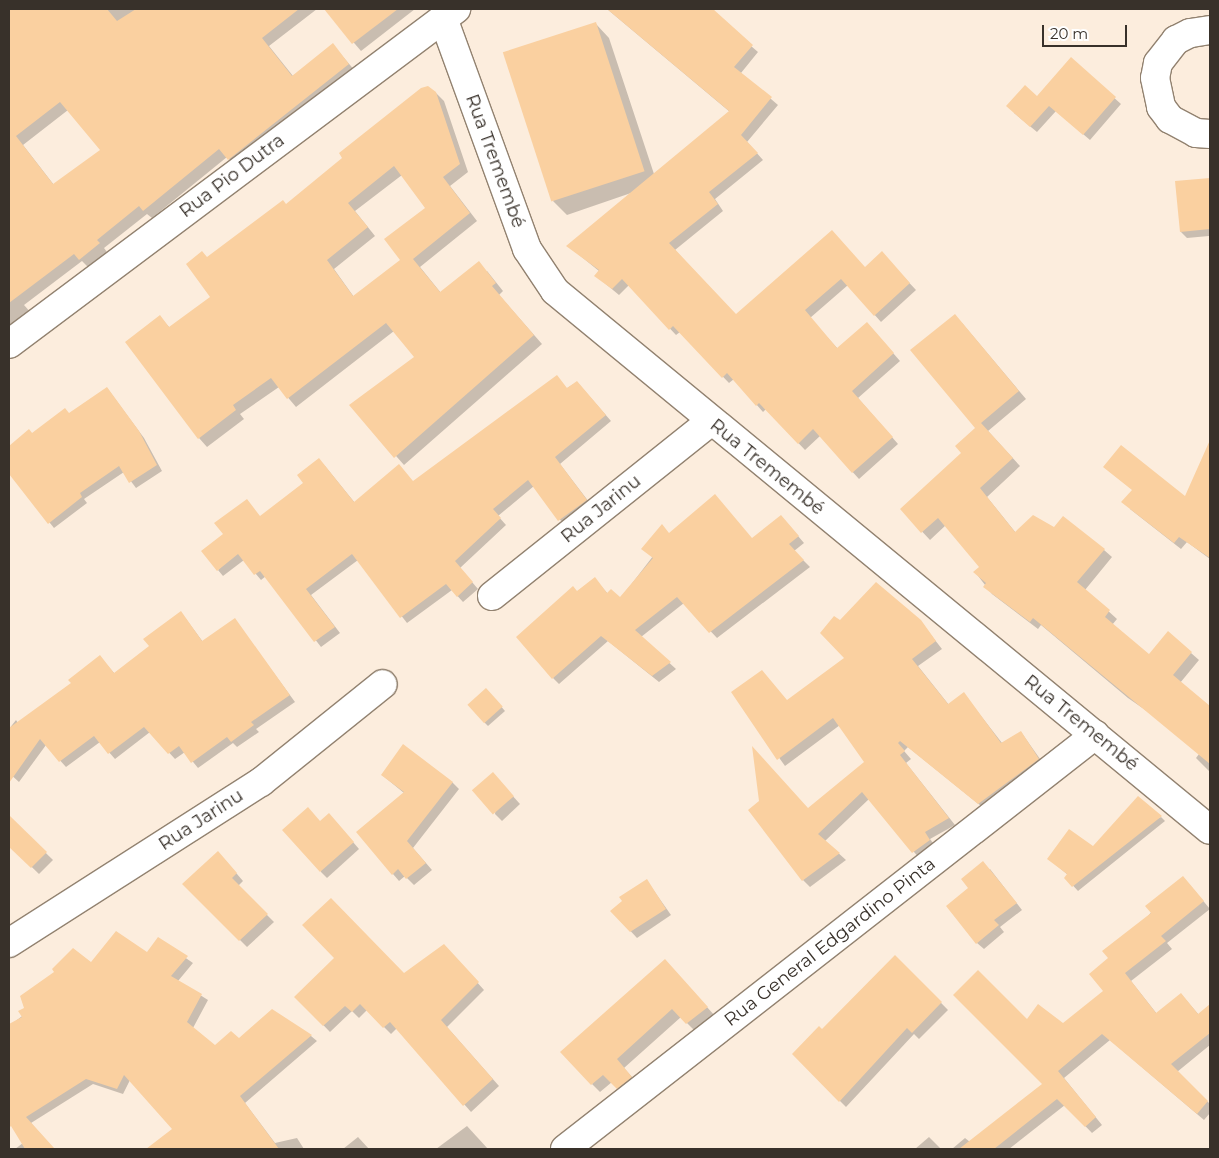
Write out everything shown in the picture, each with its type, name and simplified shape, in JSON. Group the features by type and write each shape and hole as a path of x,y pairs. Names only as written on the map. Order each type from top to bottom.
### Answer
{"street":[{"name":"Rua Pio Dutra","path":"9,344 450,13"},
{"name":"Rua Tremembé","path":"450,13 527,249 555,292 1210,830"},
{"path":"1210,30 1190,33 1176,40 1158,63 1155,78 1161,107 1170,119 1196,133 1210,134"},
{"name":"Rua Jarinu","path":"492,596 711,421"},
{"name":"Rua Jarinu","path":"9,943 261,782 383,684"},
{"name":"Rua General Edgardino Pinta","path":"565,1149 1095,735"}],"building":[{"path":"9,9 107,9 117,21 136,9 299,9 262,38 292,76 333,43 349,64 228,160 219,149 143,211 139,206 97,240 100,243 79,260 74,254 9,303","holes":["60,102 100,150 53,184 16,136"]},
{"path":"324,9 398,9 352,44"},
{"path":"607,9 713,9 753,45 734,67 772,97 741,135 758,153 709,192 718,204 669,243 736,314 832,230 865,267 882,251 910,283 874,316 841,279 805,310 837,348 867,322 894,353 852,391 893,437 852,473 813,429 798,444 759,403 756,406 727,373 722,378 673,326 669,330 622,279 612,289 594,276 599,270 566,246 729,111"},
{"path":"596,22 645,171 551,202 503,52"},
{"path":"1071,57 1116,97 1083,135 1049,106 1030,127 1006,106 1025,85 1037,96"},
{"path":"428,86 436,92 460,164 443,177 470,213 413,259 440,292 479,261 496,283 492,286 534,335 394,458 349,405 414,357 386,323 287,399 271,378 233,405 236,410 198,439 125,342 160,315 169,327 210,297 186,264 202,251 207,257 283,200 286,204 342,158 339,153 421,88","holes":["394,166 425,208 384,239 400,260 353,296 327,260 368,227 348,203"]},
{"path":"1210,178 1210,229 1180,232 1175,181"},
{"path":"955,314 1019,391 981,423 1013,458 980,488 1015,532 1033,515 1054,527 1063,516 1105,549 1077,582 1110,610 1105,617 1149,654 1168,631 1192,652 1173,675 1210,706 1210,764 1033,618 1030,622 983,587 986,583 973,572 979,567 938,518 921,533 900,509 961,453 955,446 975,428 910,350"},
{"path":"557,375 567,388 577,381 606,415 555,457 587,500 558,521 528,480 493,509 501,518 455,561 473,582 457,597 446,584 400,618 352,554 306,589 335,627 314,642 260,571 254,575 238,554 217,571 201,551 223,534 214,523 247,499 260,516 303,483 297,475 319,458 354,502 399,464 413,481"},
{"path":"107,387 139,431 157,465 129,483 119,466 80,493 82,497 48,524 9,474 9,446 29,429 32,433 65,408 69,413"},
{"path":"1210,440 1210,558 1179,537 1174,543 1121,502 1132,490 1103,467 1121,445 1185,496"},
{"path":"715,494 752,538 781,515 799,536 789,544 804,560 709,633 677,597 635,630 671,662 652,676 601,636 552,679 516,637 573,586 577,591 595,577 607,593 611,589 620,597 653,558 641,549 662,524 669,533"},
{"path":"876,582 921,620 936,641 912,659 948,704 964,692 1001,743 1021,731 1039,759 978,804 900,741 898,743 905,751 900,755 949,818 925,832 930,840 912,853 862,792 818,834 840,853 802,881 748,810 759,801 752,746 808,808 864,762 833,718 777,760 731,692 762,670 787,700 844,658 820,633 834,616 840,620"},
{"path":"181,611 202,641 235,618 290,695 251,722 254,725 231,742 227,737 191,763 179,746 168,754 144,727 108,754 94,736 59,762 40,739 9,783 9,728 71,683 68,680 100,655 114,673 149,646 143,639"},
{"path":"486,688 503,707 484,723 467,705"},
{"path":"403,744 453,782 407,841 426,863 406,879 398,869 392,875 356,832 404,792 381,775"},
{"path":"493,772 514,796 493,815 472,790"},
{"path":"1138,796 1162,816 1072,887 1064,878 1067,874 1047,859 1069,829 1093,846"},
{"path":"308,807 320,821 329,813 354,842 320,872 282,830"},
{"path":"9,815 47,852 31,868 9,847"},
{"path":"218,851 237,873 232,878 268,914 239,941 182,884"},
{"path":"983,861 1017,903 994,920 999,925 976,944 946,906 968,888 961,879"},
{"path":"1183,876 1204,901 1161,936 1166,941 1125,973 1156,1013 1181,993 1198,1014 1210,1004 1210,1033 1171,1064 1208,1101 1197,1114 1102,1034 1058,1071 1096,1117 1085,1127 1057,1099 994,1149 959,1149 1042,1084 953,995 978,970 1027,1019 1038,1004 1063,1023 1103,991 1089,974 1108,958 1102,951 1151,913 1145,906"},
{"path":"647,879 666,909 630,932 610,911 622,901 619,897"},
{"path":"331,898 404,973 444,944 479,982 441,1020 493,1079 463,1106 390,1022 383,1028 360,1004 352,1012 345,1006 323,1026 294,997 334,958 302,925"},
{"path":"116,931 147,952 158,937 188,956 171,976 202,994 187,1022 215,1045 231,1031 239,1038 272,1009 312,1035 240,1096 279,1149 146,1149 172,1129 124,1075 117,1089 86,1079 26,1117 55,1149 25,1149 11,1126 9,1128 9,1024 22,1017 18,1011 24,1008 20,996 54,972 52,969 73,948 91,962"},
{"path":"895,955 942,1002 912,1033 907,1028 839,1102 792,1054 819,1026 822,1029"},
{"path":"665,959 708,1007 686,1024 672,1009 617,1059 632,1077 617,1089 603,1075 591,1085 560,1052"}]}
